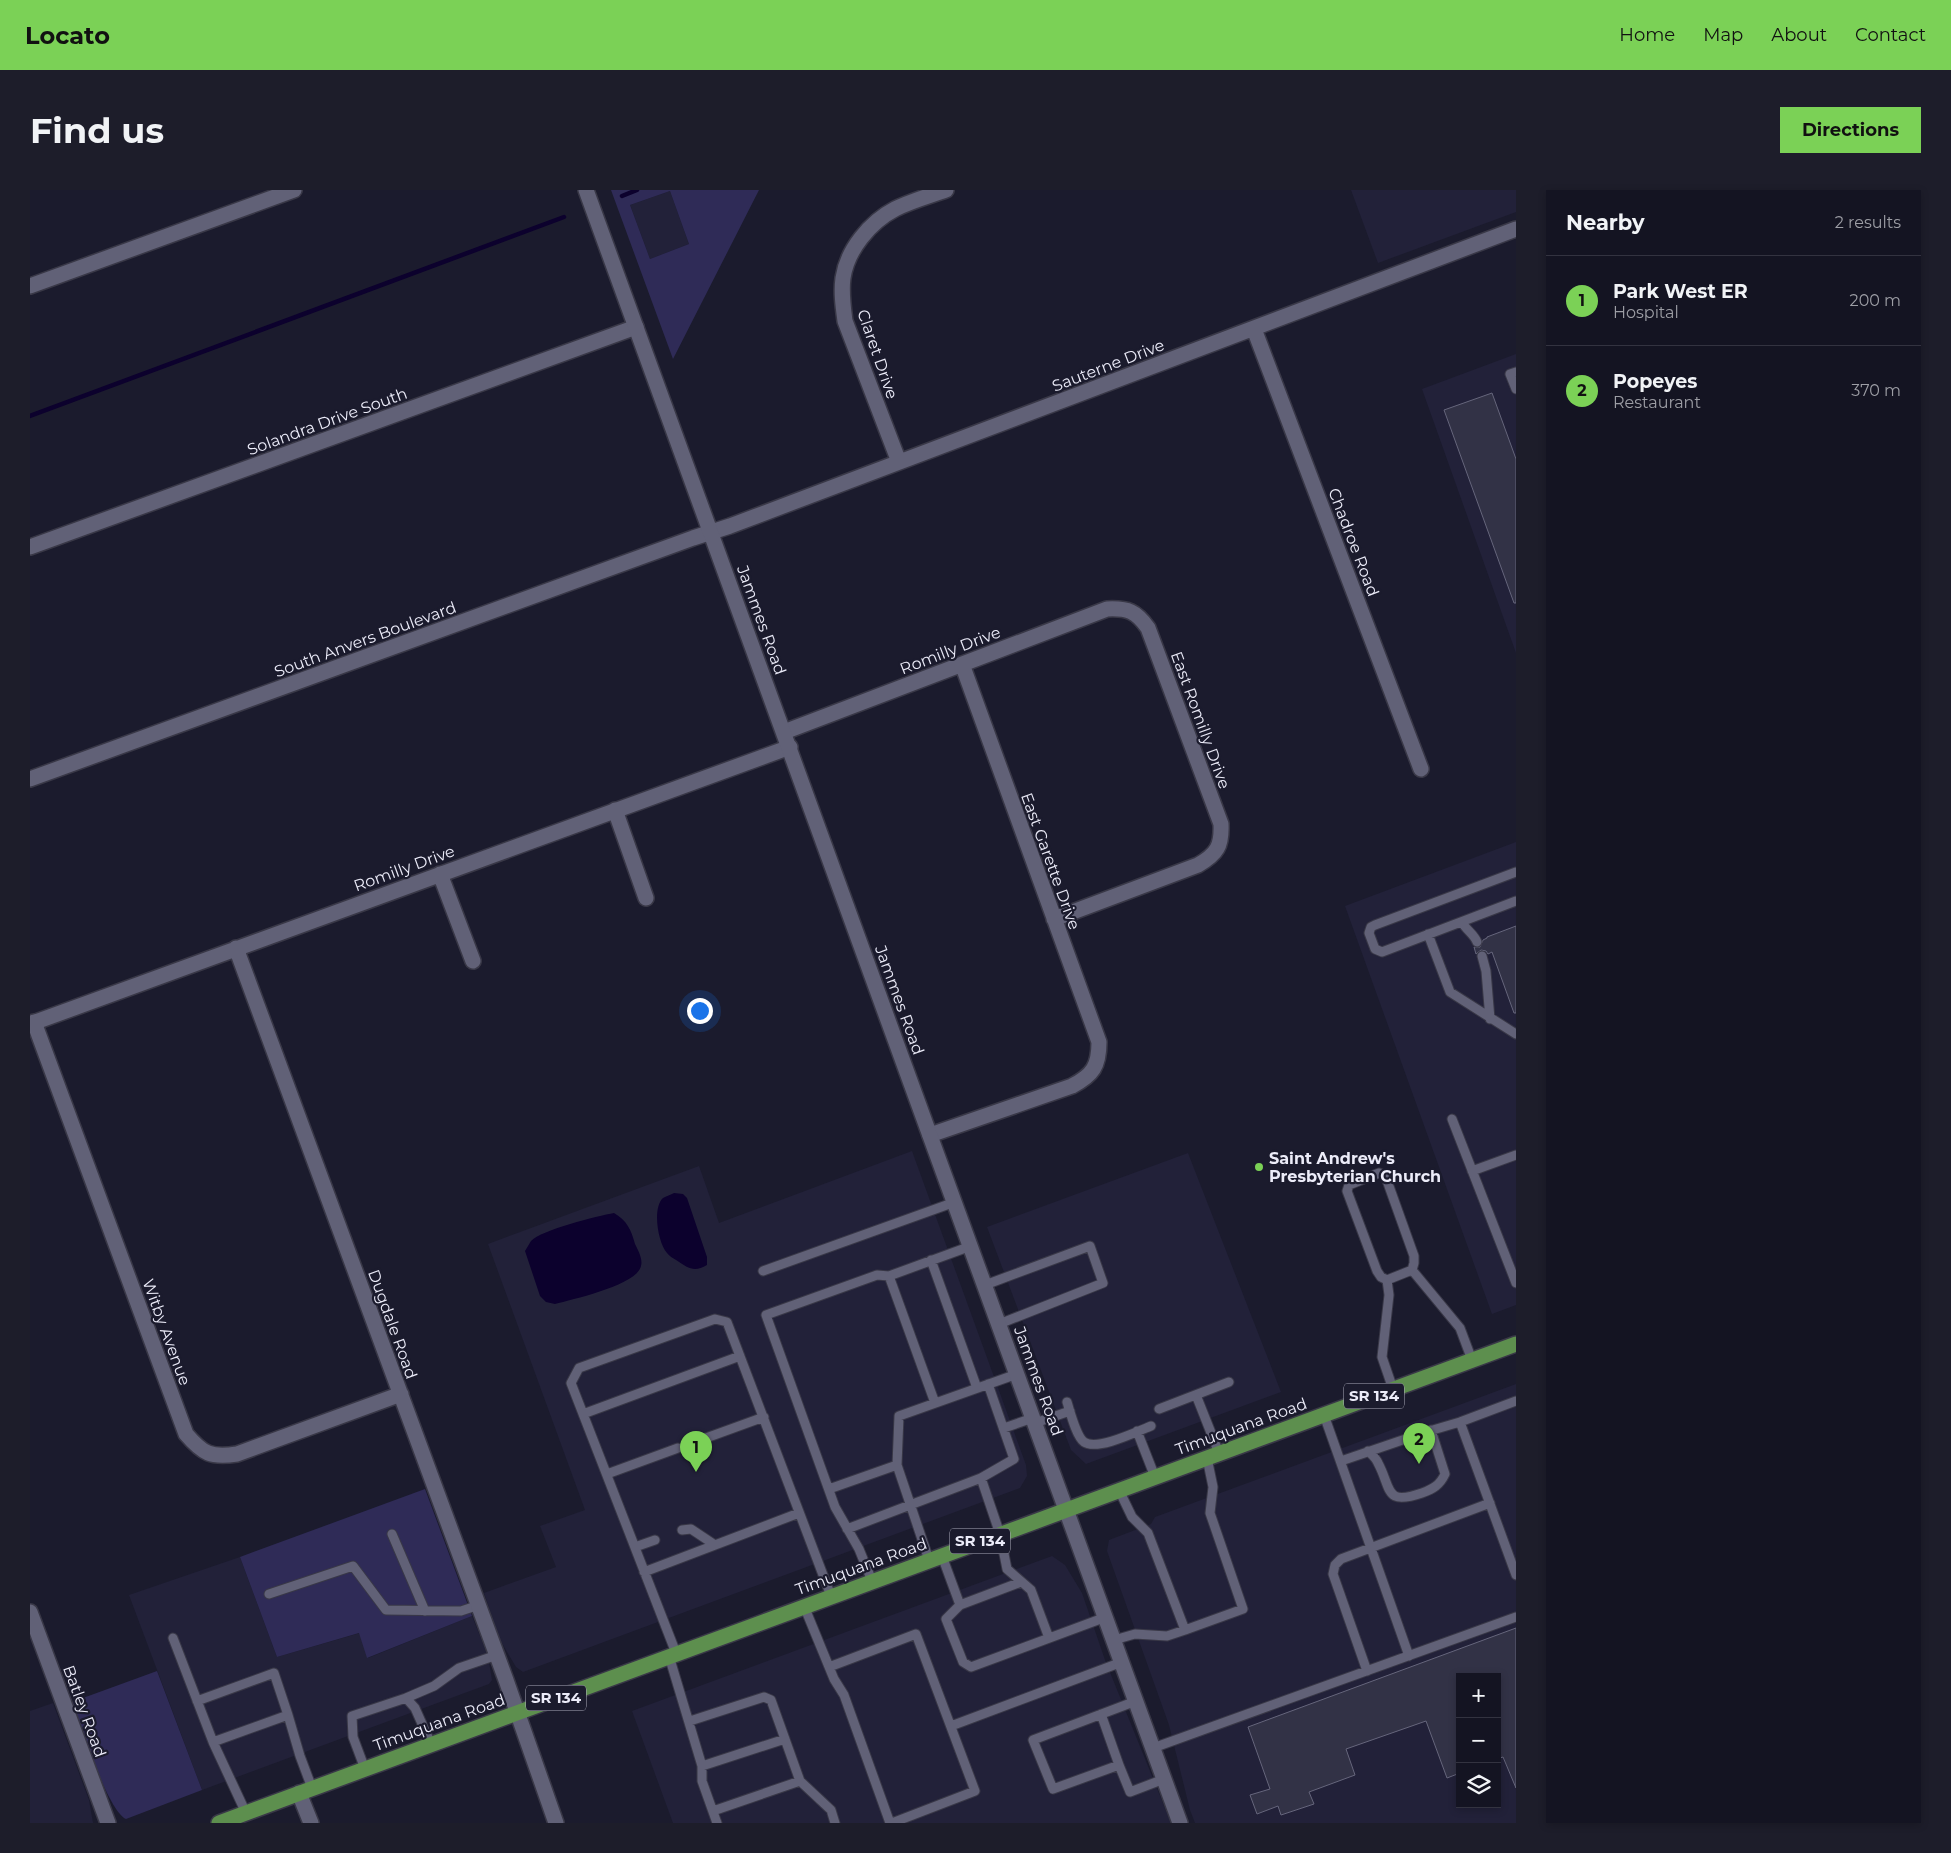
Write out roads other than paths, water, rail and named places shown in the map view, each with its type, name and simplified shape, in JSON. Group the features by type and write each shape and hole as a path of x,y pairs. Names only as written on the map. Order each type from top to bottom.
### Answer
{"main road":[{"name":"Timuquana Road","path":"219,1823 1516,1344"}],"street":[{"path":"30,286 294,190"},
{"name":"Jammes Road","path":"586,190 712,532 1180,1823"},
{"name":"Claret Drive","path":"899,462 845,320 842,299 843,277 848,258 858,241 873,224 894,210 946,190"},
{"name":"Sauterne Drive","path":"712,532 1516,229"},
{"name":"Solandra Drive South","path":"30,547 636,327"},
{"name":"Chadroe Road","path":"1254,329 1421,769"},
{"name":"South Anvers Boulevard","path":"30,779 712,532"},
{"name":"Romilly Drive","path":"784,732 1107,610 1120,608 1130,610"},
{"name":"East Romilly Drive","path":"1054,919 1198,865 1208,859 1218,849 1222,839 1218,815 1148,628 1140,616 1130,610"},
{"name":"East Garette Drive","path":"930,1136 1072,1086 1085,1079 1094,1069 1099,1058 1098,1042 962,664"},
{"name":"Romilly Drive","path":"32,1023 790,747"},
{"path":"616,810 646,898"},
{"path":"440,874 473,961"},
{"name":"Dugdale Road","path":"236,948 479,1605 556,1823"},
{"name":"Witby Avenue","path":"32,1023 186,1434 197,1447 210,1455 237,1454 401,1394"},
{"name":"Batley Road","path":"30,1612 108,1823"},
{"path":"306,1790 311,1823"}],"lane":[{"path":"1516,372 1510,374 1516,389"},
{"path":"1516,872 1375,925 1371,927 1369,933 1376,949 1382,952 1516,901"},
{"path":"1462,922 1468,932 1476,938 1477,942"},
{"path":"1428,934 1450,992 1516,1034"},
{"path":"1482,956 1486,971 1490,1019"},
{"path":"1452,1119 1515,1279"},
{"path":"1472,1171 1516,1155"},
{"path":"1379,1173 1385,1175 1414,1256 1412,1270 1387,1280 1381,1277 1377,1271 1347,1190 1349,1185 1379,1173"},
{"path":"763,1272 954,1202"},
{"path":"872,1581 859,1550 835,1508 766,1315 877,1275 889,1276 971,1246"},
{"path":"985,1285 1090,1246 1103,1283 999,1324"},
{"path":"931,1260 977,1388"},
{"path":"1412,1270 1460,1328 1472,1360"},
{"path":"889,1276 935,1403"},
{"path":"1387,1280 1388,1295 1382,1357 1394,1389"},
{"path":"717,1823 702,1781 702,1766 672,1655 644,1572 571,1382 579,1368 714,1319 727,1322 831,1596"},
{"path":"583,1414 740,1356"},
{"path":"960,1605 935,1558 911,1505 897,1465 899,1416 1017,1374"},
{"path":"1159,1409 1229,1382"},
{"path":"847,1530 981,1478 1014,1459 988,1384"},
{"path":"1114,1640 1135,1634 1167,1636 1243,1609 1210,1513 1213,1456 1196,1394"},
{"path":"1341,1461 1460,1422 1516,1401"},
{"path":"1004,1428 1034,1421 1068,1406 1079,1437 1084,1442 1093,1445 1102,1444 1151,1426"},
{"path":"1324,1415 1409,1656"},
{"path":"695,1442 764,1417"},
{"path":"1460,1422 1516,1575"},
{"path":"1368,1451 1377,1461 1389,1492 1395,1497 1414,1496 1437,1486 1445,1474 1431,1430"},
{"path":"1137,1431 1154,1477"},
{"path":"607,1474 678,1448"},
{"path":"829,1489 897,1465"},
{"path":"981,1478 1000,1534 1008,1569 1031,1590 1049,1638"},
{"path":"1119,1490 1132,1517 1148,1533 1185,1630"},
{"path":"1367,1671 1333,1574 1335,1565 1341,1559 1490,1503"},
{"path":"644,1572 799,1513"},
{"path":"682,1530 691,1529 716,1544"},
{"path":"392,1534 425,1611"},
{"path":"634,1547 655,1540"},
{"path":"269,1594 352,1566 386,1610 461,1612 479,1605"},
{"path":"1021,1582 960,1605 946,1619 963,1662 971,1667 1106,1617"},
{"path":"804,1606 829,1667 844,1695 891,1823 975,1792 916,1634 829,1667"},
{"path":"1153,1748 1516,1617"},
{"path":"173,1638 213,1742 246,1813"},
{"path":"364,1768 353,1737 352,1716 406,1698 434,1686 459,1668 497,1655"},
{"path":"951,1726 1122,1662"},
{"path":"197,1701 274,1673 300,1756 306,1790"},
{"path":"690,1721 764,1697 771,1700 800,1781 831,1810 835,1823"},
{"path":"406,1698 414,1708 432,1744"},
{"path":"1119,1765 1053,1789 1033,1740 1136,1701"},
{"path":"1101,1714 1130,1792 1164,1779"},
{"path":"213,1742 288,1715"},
{"path":"702,1766 785,1739"},
{"path":"713,1811 800,1781"}],"waterway":[{"path":"622,196 637,190"},
{"path":"30,416 564,217"}],"place":[{"name":"Saint Andrew's Presbyterian Church","path":"1259,1167"},
{"name":"Popeyes","path":"1419,1464"},
{"name":"Park West ER","path":"696,1472"}]}
